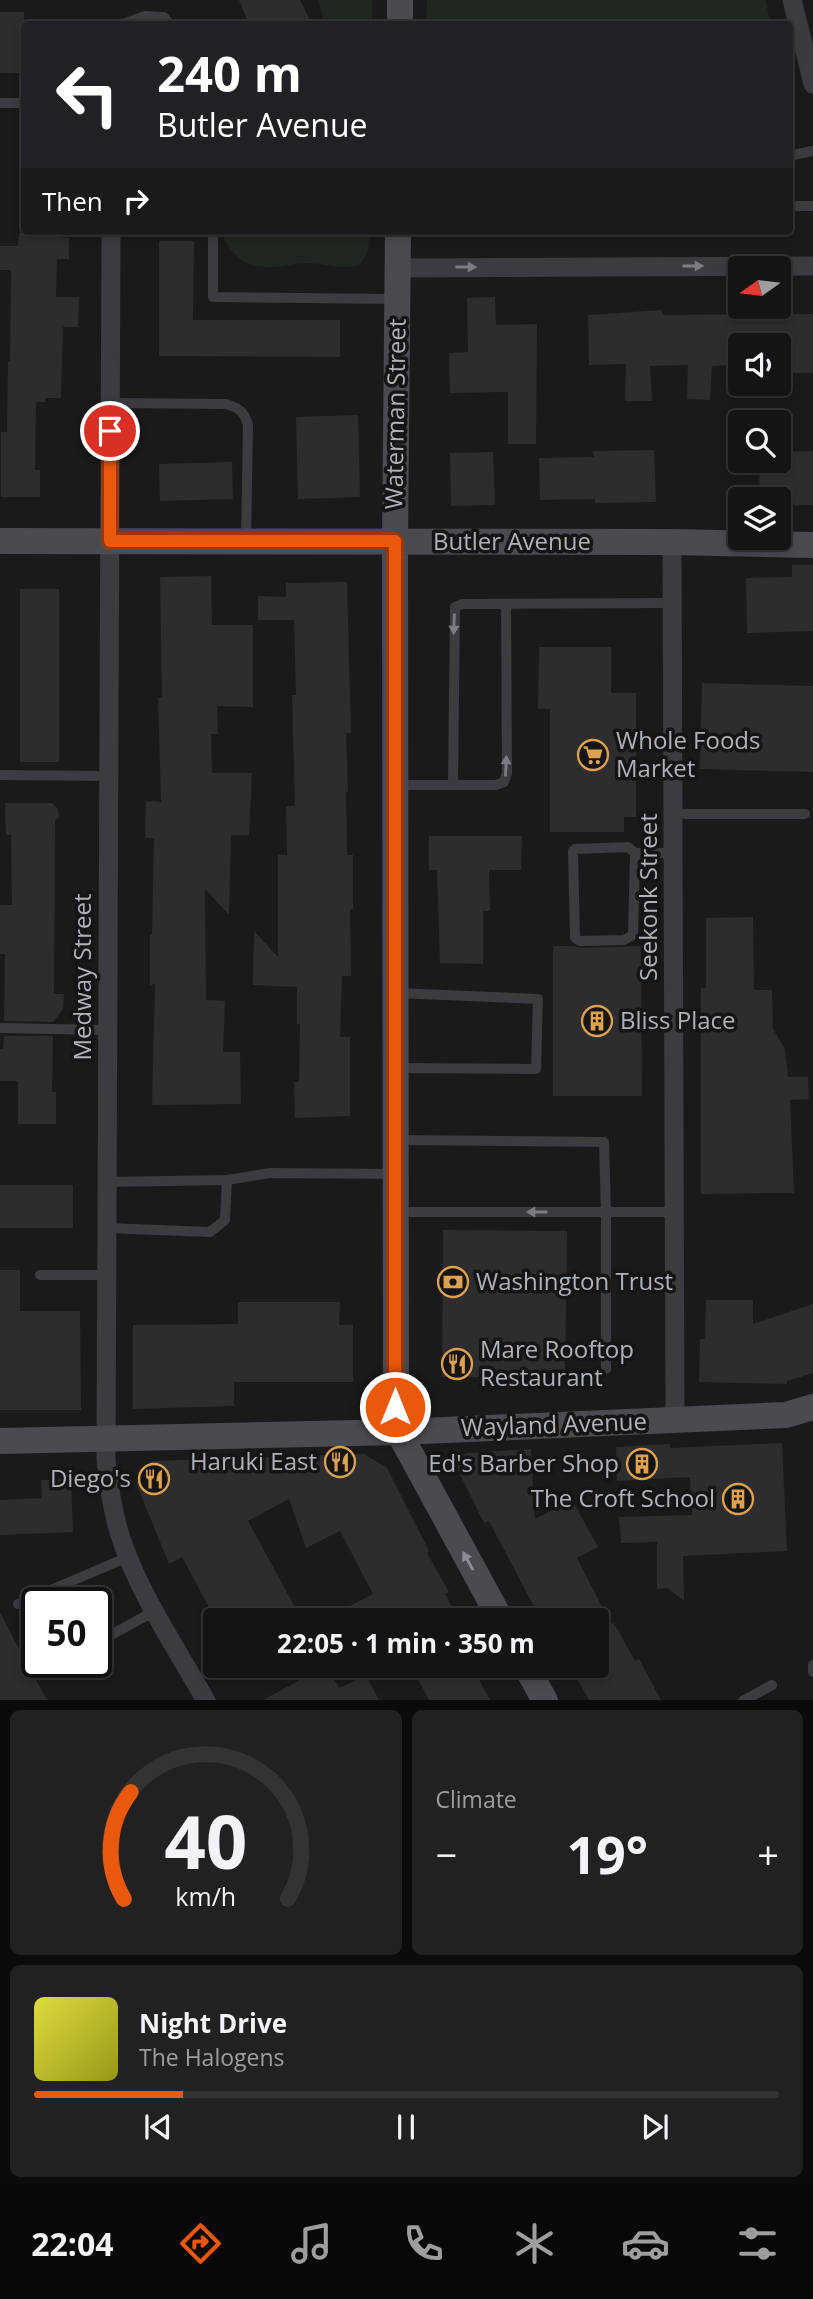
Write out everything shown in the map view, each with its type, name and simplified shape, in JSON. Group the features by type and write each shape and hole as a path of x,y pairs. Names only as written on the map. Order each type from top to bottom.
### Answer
{"street":[{"path":"400,0 400,21"},
{"path":"792,0 813,84"},
{"name":"Medway Street","path":"111,235 105,1438 111,1499 122,1543 156,1611 206,1700"},
{"name":"Waterman Street","path":"398,235 395,541 395,1407 399,1432 494,1608"},
{"path":"397,268 813,266"},
{"name":"Butler Avenue","path":"0,541 672,542 813,545"},
{"name":"Seekonk Street","path":"672,542 675,1420"},
{"name":"Wayland Avenue","path":"0,1441 399,1432 786,1415 813,1407"},
{"path":"533,1678 545,1700"}],"lane":[{"path":"127,21 145,16 164,17 167,21"},
{"path":"0,103 21,103"},
{"path":"793,155 813,151"},
{"path":"793,206 813,206"},
{"path":"213,235 213,297 397,299"},
{"path":"110,403 226,404 245,414 248,425 246,541"},
{"path":"453,785 455,607 462,604 673,603"},
{"path":"395,785 496,785 504,782 507,773 506,604"},
{"path":"0,775 108,776"},
{"path":"673,814 805,814"},
{"path":"635,852 633,935 624,940 580,941 575,938 573,851 580,847 628,847 635,852 673,853"},
{"path":"395,993 538,999 536,1069 395,1068"},
{"path":"0,1028 107,1030"},
{"path":"395,1140 604,1142 606,1369"},
{"path":"106,1182 227,1180 270,1173 395,1174"},
{"path":"106,1228 210,1232 225,1220 227,1180"},
{"path":"395,1212 675,1212"},
{"path":"40,1275 106,1275"},
{"path":"18,1604 128,1557"},
{"path":"112,1634 156,1611"},
{"path":"813,1665 813,1672"},
{"path":"743,1700 772,1685"}],"shaded area":[{"path":"318,0 372,0 372,21 324,21"},
{"path":"427,0 765,0 770,21 426,21"},
{"path":"222,235 369,235 367,254 359,265 339,267 306,263 262,267 245,262"}],"building":[{"path":"239,0 300,0 310,21 248,21"},
{"path":"0,12 24,12 24,21 21,21 21,73 0,73"},
{"path":"19,233 69,238 69,259 57,259 56,297 79,297 78,327 63,327 61,398 45,398 45,402 36,402 35,470 40,470 40,497 1,497 1,432 7,432 11,270 0,270 0,246 18,246"},
{"path":"159,241 194,241 193,320 340,320 340,357 159,356"},
{"path":"495,297 496,325 537,324 536,444 508,444 508,392 450,393 449,353 468,352 467,298"},
{"path":"662,310 663,315 728,315 728,319 791,319 791,314 813,314 813,373 791,373 791,333 728,333 728,365 712,366 710,400 687,399 688,365 650,366 652,401 625,401 626,364 589,365 588,315"},
{"path":"358,415 360,497 298,499 296,417"},
{"path":"654,450 656,502 540,500 539,458 594,457 593,451"},
{"path":"813,451 813,505 791,506 791,487 760,487 759,473 791,473 791,452"},
{"path":"493,452 495,505 451,506 450,453"},
{"path":"232,462 233,499 160,501 159,464"},
{"path":"792,565 813,565 813,631 747,633 746,578 792,577"},
{"path":"211,576 212,625 253,625 253,707 217,706 218,734 211,734 212,773 252,773 249,835 231,835 229,915 205,889 206,1000 225,1001 223,1052 240,1052 241,1104 152,1105 155,984 150,985 150,934 154,838 145,838 146,801 161,802 158,698 162,698 160,577"},
{"path":"347,582 351,733 346,733 347,855 353,855 353,909 350,909 351,976 342,976 340,1037 350,1037 350,1116 295,1118 294,1082 299,1082 300,1024 297,1024 297,987 253,985 254,931 278,957 278,855 287,855 286,806 295,806 292,695 296,695 294,620 258,620 258,596 286,597 286,583"},
{"path":"20,589 59,589 59,762 20,762"},
{"name":"Whole Foods Market","path":"539,647 611,647 611,693 636,693 636,817 624,817 624,832 550,832 550,709 538,709"},
{"path":"702,683 813,686 813,772 700,769"},
{"path":"5,803 52,803 58,809 59,817 55,821 54,994 64,994 63,1009 53,1022 4,1021 5,954 0,954 0,905 12,905 11,835 6,835"},
{"path":"429,836 522,836 521,870 489,870 490,911 483,911 483,964 440,963 437,870 429,870"},
{"path":"753,917 754,990 772,990 773,1029 785,1049 788,1077 808,1077 809,1099 790,1100 794,1193 701,1194 701,988 706,988 706,918"},
{"name":"Bliss Place","path":"553,946 641,946 642,1096 553,1096"},
{"path":"4,1036 53,1036 52,1092 56,1092 56,1124 18,1124 18,1081 0,1081 0,1049 3,1049"},
{"path":"0,1185 73,1185 73,1228 0,1228"},
{"path":"443,1230 567,1231 565,1378 442,1377"},
{"path":"0,1270 20,1270 20,1311 80,1311 81,1410 0,1410"},
{"path":"706,1300 753,1300 753,1324 813,1304 813,1373 787,1381 787,1384 699,1382 700,1339 705,1339"},
{"path":"238,1302 340,1302 339,1325 353,1325 353,1382 234,1382 234,1406 133,1409 133,1325 238,1324"},
{"name":"The Croft School","path":"782,1443 787,1551 683,1556 684,1601 667,1588 657,1589 657,1542 621,1543 619,1517 692,1515 690,1477 617,1481 616,1447 670,1444 670,1448"},
{"path":"531,1449 535,1519 572,1500 598,1547 577,1558 603,1608 535,1608 489,1521 484,1523 453,1460 467,1453"},
{"path":"364,1454 387,1468 429,1551 427,1553 449,1592 445,1594 453,1608 346,1608 373,1594 340,1531 306,1548 289,1499 248,1521 295,1608 210,1608 182,1557 169,1564 136,1483 151,1461"},
{"path":"71,1479 73,1532 0,1535 0,1500 42,1498 41,1480"},
{"path":"0,1612 21,1653 21,1678 35,1678 47,1700 0,1700"},
{"path":"609,1620 611,1624 614,1623 635,1661 639,1659 661,1700 589,1700 577,1678 609,1678"},
{"path":"304,1678 333,1678 339,1688 367,1678 379,1700 263,1700"},
{"path":"417,1678 478,1678 490,1700 429,1700"}],"place":[{"name":"Whole Foods Market","path":"593,755"},
{"name":"Bliss Place","path":"597,1021"},
{"name":"Washington Trust","path":"453,1282"},
{"name":"Mare Rooftop Restaurant","path":"457,1364"},
{"name":"Haruki East","path":"340,1462"},
{"name":"Ed's Barber Shop","path":"642,1464"},
{"name":"Diego's","path":"154,1479"},
{"name":"The Croft School","path":"738,1499"}],"route":[{"path":"110,431 110,541 395,541 395,1407"}]}
